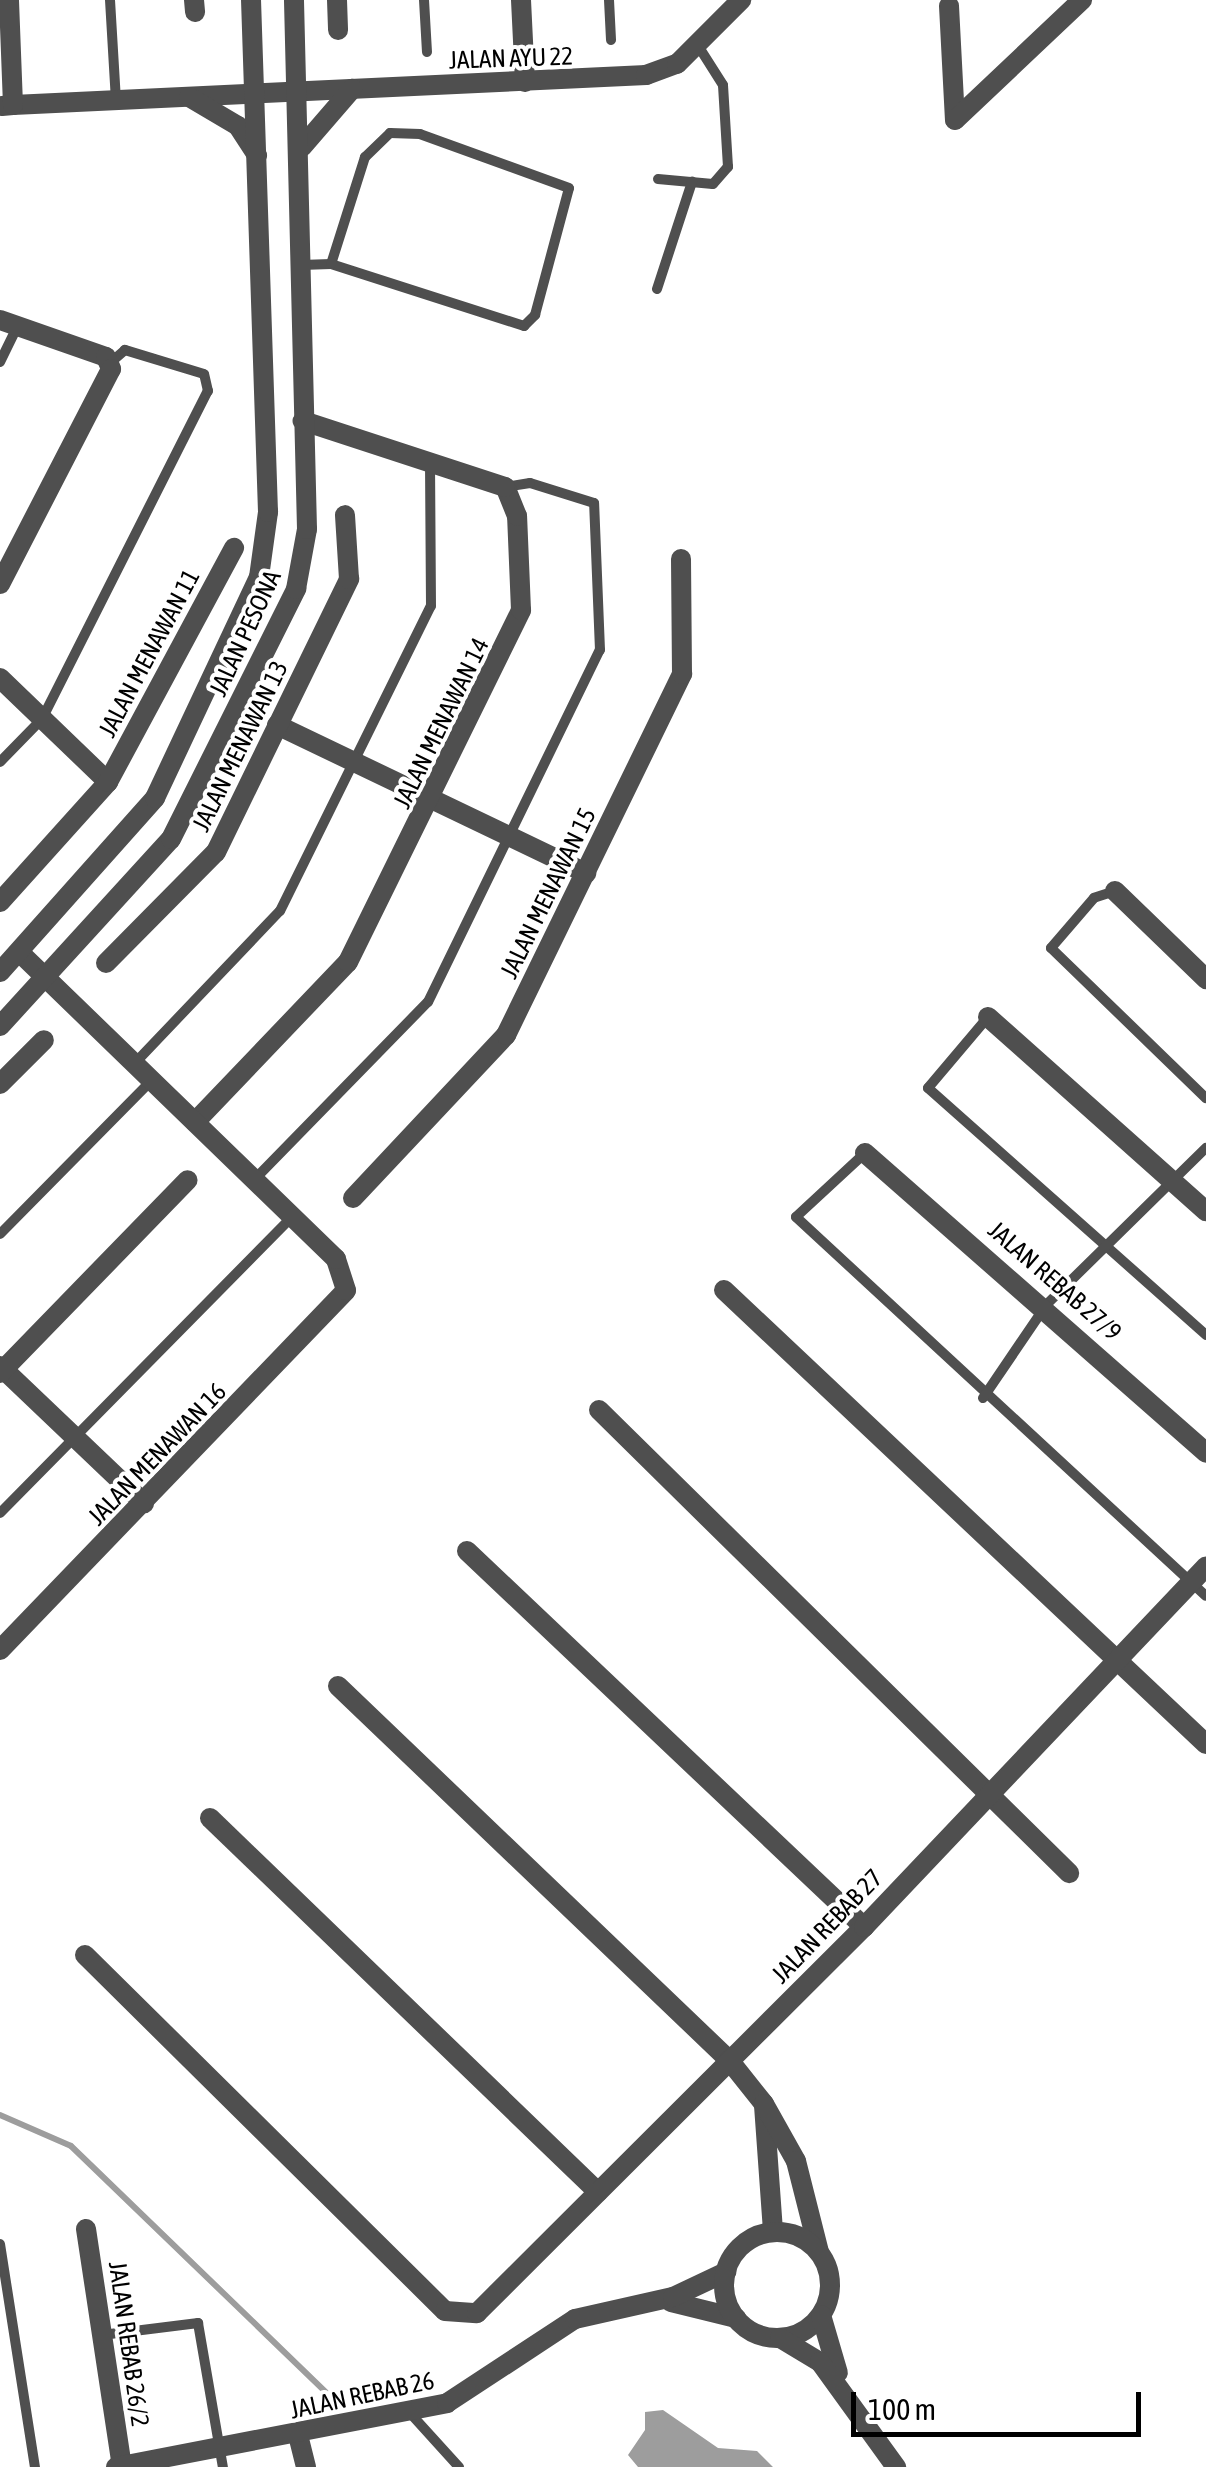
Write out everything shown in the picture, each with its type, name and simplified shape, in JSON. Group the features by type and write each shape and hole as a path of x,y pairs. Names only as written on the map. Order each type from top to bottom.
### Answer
{"street":[{"path":"7,106 8,0"},
{"name":"JALAN PESONA","path":"0,972 155,798 259,578 268,512 251,0"},
{"name":"JALAN PESONA","path":"0,1026 179,826 288,609 306,529 294,0"},
{"path":"337,0 338,30"},
{"path":"521,0 525,82"},
{"name":"JALAN AYU 22","path":"7,106 646,75 697,44 741,0"},
{"path":"949,3 955,120 1082,0"},
{"path":"300,151 316,121 352,90"},
{"path":"189,97 238,126 258,157"},
{"path":"0,584 111,362 9,323"},
{"path":"303,422 505,487"},
{"name":"JALAN MENAWAN 14","path":"195,1122 340,973 433,798 518,622 517,516 505,487"},
{"name":"JALAN MENAWAN 13","path":"106,964 209,862 349,578 345,515"},
{"name":"JALAN MENAWAN 11","path":"0,902 108,782 234,548"},
{"name":"JALAN MENAWAN 15","path":"354,1198 489,1062 586,873 682,674 681,559"},
{"name":"JALAN MENAWAN 11","path":"0,678 108,782"},
{"path":"278,725 586,873"},
{"path":"1115,891 1206,978"},
{"path":"19,952 292,1216"},
{"path":"988,1017 1206,1212"},
{"path":"0,1084 44,1040"},
{"name":"JALAN REBAB 27/9","path":"865,1153 1047,1304 1206,1453"},
{"path":"144,1503 1,1370 188,1180"},
{"name":"JALAN MENAWAN 16","path":"0,1650 346,1290 336,1259 292,1216"},
{"path":"724,1290 1116,1655 1206,1744"},
{"path":"599,1410 1069,1873"},
{"path":"467,1551 864,1927"},
{"name":"JALAN REBAB 27","path":"85,1955 445,2311 476,2313 864,1927 985,1790 1116,1655 1202,1582"},
{"path":"338,1686 729,2060 764,2104 796,2161 830,2283 821,2315 851,2402"},
{"path":"210,1818 598,2192"},
{"path":"764,2104 772,2231"},
{"name":"JALAN REBAB 26/2","path":"86,2229 120,2467"},
{"path":"654,2302 726,2272 743,2244 772,2231 819,2252"},
{"path":"726,2272 736,2318"},
{"path":"654,2302 736,2318 820,2362 896,2467"},
{"name":"JALAN REBAB 26","path":"120,2467 221,2459 298,2435 410,2412 464,2396 575,2319 654,2302"},
{"path":"780,2338 821,2315"},
{"path":"298,2435 306,2467"}],"lane":[{"path":"110,0 116,100"},
{"path":"424,0 427,52"},
{"path":"609,0 611,40"},
{"path":"658,179 720,182 728,167 724,85 697,44"},
{"path":"301,265 331,264 524,326 535,315 569,188 420,134 390,132 365,156 331,264"},
{"path":"657,289 692,182"},
{"path":"0,362 9,323"},
{"path":"0,762 42,720 208,390 204,374 124,350 111,362"},
{"path":"134,1064 280,911 354,761 434,597 430,460"},
{"path":"254,1180 422,1010 603,640 594,504 530,483 505,487"},
{"path":"1115,891 1094,898 1052,948 1206,1098"},
{"path":"988,1017 928,1088 1106,1241 1206,1335"},
{"path":"0,1234 152,1081"},
{"path":"983,1398 1047,1304 1169,1176 1206,1148"},
{"path":"865,1153 796,1217 983,1398 1202,1582"},
{"path":"0,1513 292,1216"},
{"path":"0,2244 35,2467"},
{"path":"102,2335 198,2322 221,2459"},
{"path":"410,2412 458,2467"}],"shaded area":[{"path":"663,2410 718,2448 757,2451 773,2467 638,2467 628,2455 645,2430 645,2412"}],"waterway":[{"path":"0,2115 71,2146 340,2406"}]}
